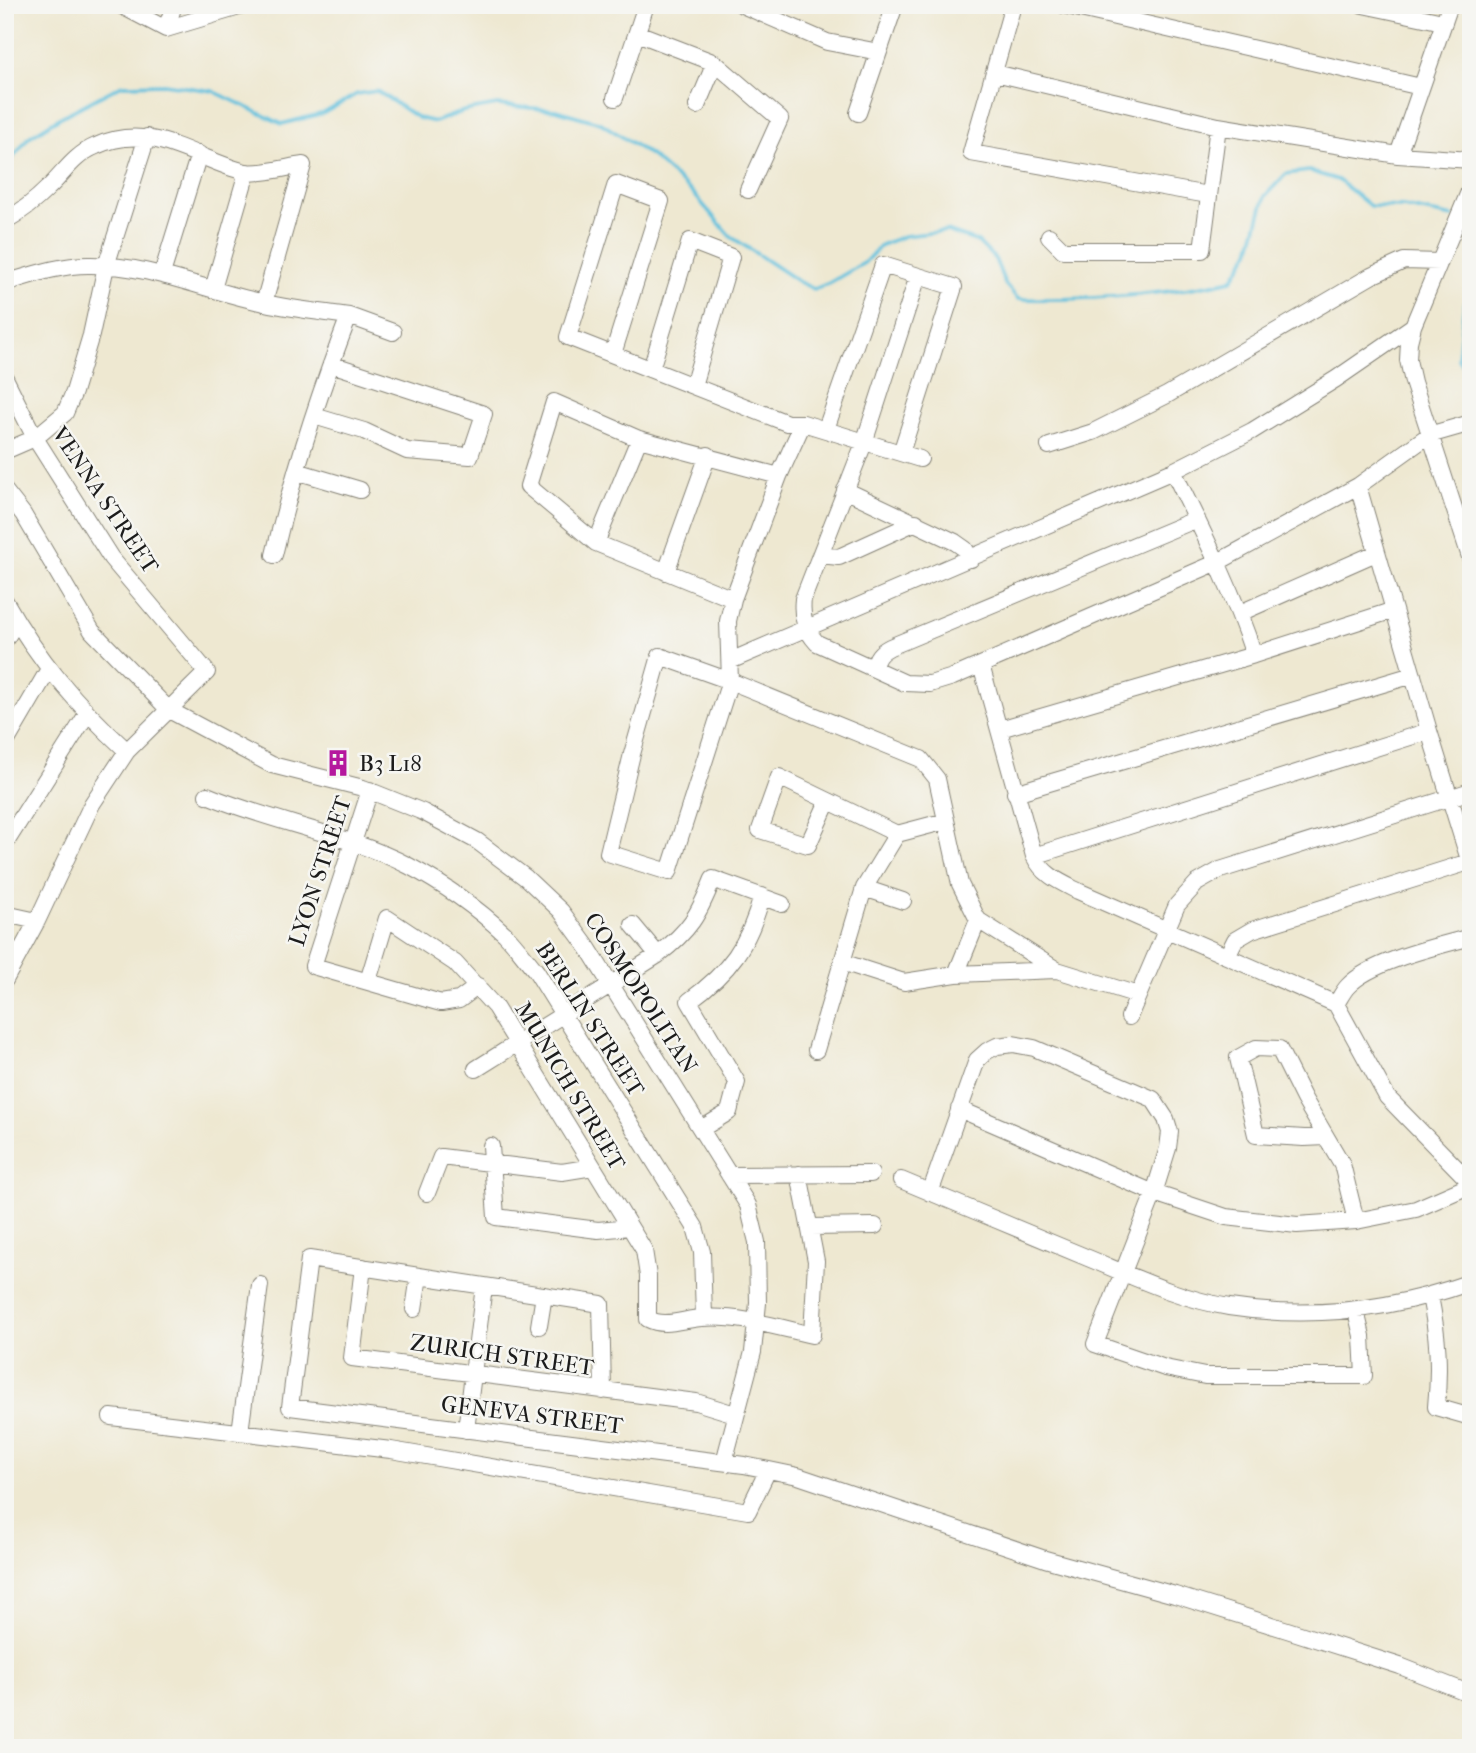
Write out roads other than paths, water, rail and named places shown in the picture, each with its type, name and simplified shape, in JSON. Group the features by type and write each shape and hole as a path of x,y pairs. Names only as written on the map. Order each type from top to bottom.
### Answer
{"street":[{"path":"120,5 166,29 246,5"},
{"path":"166,29 174,5"},
{"path":"615,99 646,5"},
{"path":"741,5 827,42 879,52"},
{"path":"858,113 895,5"},
{"path":"1013,5 971,153 1208,195"},
{"path":"1063,5 1421,87"},
{"path":"1363,5 1443,22"},
{"path":"1398,155 1450,5"},
{"path":"637,33 715,63 780,119 748,190"},
{"path":"697,106 715,63"},
{"path":"995,74 1218,126 1398,155 1471,160"},
{"path":"1049,236 1063,250 1202,250 1218,126"},
{"path":"5,451 35,438 65,413 91,335 106,266 147,137"},
{"path":"5,221 49,188 75,158 95,146 118,138 147,137 247,173 303,166 264,303"},
{"path":"162,274 199,154"},
{"path":"213,289 247,173"},
{"path":"614,354 661,201 616,184 568,337 787,423 803,423 826,429 920,460"},
{"path":"1468,192 1413,326 1408,360 1429,435 1471,560"},
{"path":"650,369 690,241 732,257 693,386"},
{"path":"1049,446 1093,432 1155,402 1371,276 1404,261 1440,262"},
{"path":"826,429 883,265 954,287 901,453"},
{"path":"5,284 58,268 106,266 162,274 264,303 349,316 393,332"},
{"path":"918,276 863,443 803,600 802,611 807,630 817,643 905,683 919,685 953,677 1218,562 1358,486 1429,435 1471,423"},
{"path":"274,555 296,471 349,316"},
{"path":"730,661 1173,471 1252,431 1336,380 1413,326"},
{"path":"314,416 364,431 407,451 470,456 474,446 484,414 331,364"},
{"name":"VENNA STREET","path":"5,378 35,438 111,558 207,672 169,710"},
{"path":"733,600 596,543 528,486 554,402 639,439 708,455 779,476"},
{"path":"803,423 779,476 733,600 728,621 730,681 669,872 608,853 660,656 730,681 921,759 937,779 960,884 978,920 1057,970 1138,995"},
{"path":"596,543 639,439"},
{"path":"666,572 708,455"},
{"path":"296,471 360,490"},
{"path":"1173,471 1218,562 1240,613 1254,655"},
{"path":"1227,956 1235,940 1252,930 1470,864 1358,486"},
{"path":"845,490 955,542 965,549 971,559"},
{"name":"COSMOPOLITAN","path":"5,491 23,514 92,631 169,710 272,765 370,790 423,811 477,841 526,878 561,911 589,948 748,1205 757,1242 758,1303 753,1352 724,1462"},
{"path":"874,668 882,651 890,647 1197,519"},
{"path":"820,555 838,557 916,522"},
{"path":"1240,613 1376,553"},
{"path":"5,601 49,669 87,714 127,751"},
{"path":"1000,729 1254,655 1394,610"},
{"path":"5,639 17,621"},
{"path":"959,1110 1154,1193 1226,1217 1297,1225 1356,1221 1416,1209 1471,1184 1388,1097 1336,1004 1048,876 1039,867 1015,793 981,665"},
{"path":"5,744 49,669"},
{"path":"1015,793 1413,675"},
{"path":"7,973 37,920 92,804 127,751 169,710"},
{"path":"5,844 87,714"},
{"path":"1034,856 1429,731"},
{"path":"828,801 808,845 760,830 779,777 897,834 946,821"},
{"name":"LYON STREET","path":"368,981 313,966 370,790"},
{"path":"1129,1017 1177,905 1197,883 1220,870 1471,790"},
{"name":"BERLIN STREET","path":"207,795 244,811 353,844 408,866 475,909 506,935 536,971 695,1227 702,1252 704,1317"},
{"path":"816,1050 864,888 897,834"},
{"path":"476,1069 658,955 682,936 699,912 713,879 782,904"},
{"path":"864,888 903,901"},
{"path":"701,1129 729,1112 737,1082 689,1001 714,983 739,954 755,926 762,897"},
{"path":"5,914 37,920"},
{"name":"MUNICH STREET","path":"368,981 387,918 455,963 495,1007 644,1250 648,1276 648,1319 659,1325 704,1317"},
{"path":"956,974 978,920"},
{"path":"633,925 658,955"},
{"path":"1336,1004 1349,985 1370,971 1400,958 1471,937"},
{"path":"842,962 904,982 956,974 1057,970"},
{"path":"368,981 441,1003 459,1000 478,986"},
{"path":"930,1193 977,1060 997,1045 1013,1044 1034,1048 1153,1099 1166,1119 1170,1132 1168,1148 1154,1193 1095,1344 1165,1368 1205,1376 1364,1376 1362,1336 1356,1311"},
{"path":"1326,1136 1304,1138 1256,1135 1238,1058 1256,1048 1279,1049 1342,1164 1356,1221"},
{"path":"427,1193 441,1157 436,1140"},
{"path":"491,1146 496,1217 598,1230 630,1227"},
{"path":"441,1157 562,1172 593,1167"},
{"path":"704,1317 756,1322 812,1335 817,1261 799,1174"},
{"path":"729,1175 871,1174"},
{"path":"901,1180 1162,1289 1228,1307 1286,1312 1356,1311 1430,1296 1471,1282"},
{"path":"811,1227 875,1226"},
{"name":"GENEVA STREET","path":"363,1267 309,1259 290,1408 724,1462 798,1476 1045,1559 1175,1595 1400,1666 1471,1694"},
{"path":"363,1267 601,1304 603,1391"},
{"name":"ZURICH STREET","path":"363,1267 352,1358 696,1402 735,1414"},
{"path":"414,1309 419,1276"},
{"path":"240,1432 260,1285"},
{"path":"466,1430 484,1286"},
{"path":"539,1326 544,1295"},
{"path":"1430,1296 1439,1355 1436,1407 1471,1417"},
{"path":"111,1416 391,1450 748,1511 768,1470"}],"waterway":[{"path":"5,203 10,195 8,164 29,137 122,85 164,84 213,91 282,124 324,113 357,94 377,91 418,118 435,122 464,111 497,105 556,110 601,123 650,155 693,193 730,236 814,289 864,263 881,245 904,236 947,231 978,242 995,259 1005,284 1018,299 1126,296 1232,280 1250,251 1265,196 1286,174 1309,171 1338,180 1370,206 1403,207 1453,217"},
{"path":"1471,284 1464,306 1458,359 1471,371"}],"place":[{"name":"B3 L18","path":"338,763"}]}
